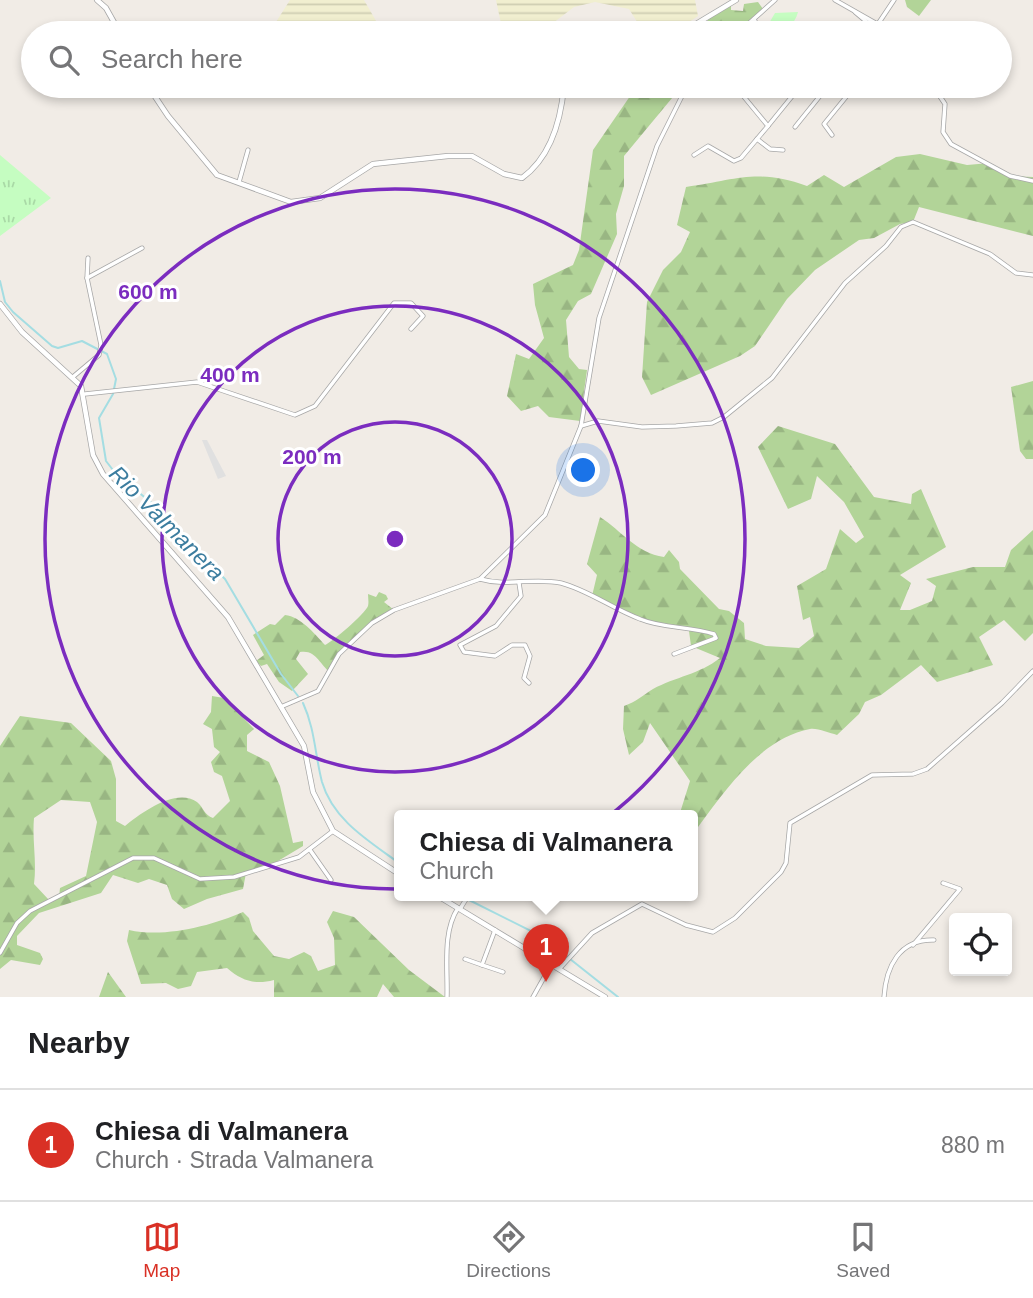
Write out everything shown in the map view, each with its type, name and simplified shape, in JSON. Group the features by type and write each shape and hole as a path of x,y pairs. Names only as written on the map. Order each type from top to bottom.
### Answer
{"street":[{"path":"97,0 106,8 113,21"},
{"path":"701,21 736,0"},
{"path":"752,21 775,0"},
{"path":"835,0 871,21"},
{"path":"883,21 894,0"},
{"path":"854,10 866,21"},
{"path":"156,98 217,175 298,202 333,191 373,164 456,155 472,156 504,174 522,178 553,139 563,98"},
{"path":"283,706 322,686 339,654 372,623 394,610 480,579 545,515 581,426 597,325 657,146 681,98"},
{"path":"745,98 768,126"},
{"path":"694,155 708,146 734,161 741,159 792,98"},
{"path":"794,127 818,98"},
{"path":"832,135 824,124 845,98"},
{"path":"941,98 945,104 943,127 948,142 1010,176 1033,179"},
{"path":"757,139 770,149 783,150"},
{"path":"239,182 248,150"},
{"path":"581,426 598,421 642,427 676,426 712,423 724,417 772,379 845,283 887,246 906,223 913,222 990,254 1016,273 1033,275"},
{"path":"87,278 142,248"},
{"path":"74,376 100,349 87,278 88,258"},
{"path":"85,394 197,382 295,415 315,406 394,303 411,303 424,316 411,329"},
{"path":"0,304 22,332 74,376 85,394 93,455 103,474 222,608 283,706 304,746 313,792 333,831 394,871"},
{"path":"480,579 563,584 640,619 676,629 705,631 714,634 716,638 674,654"},
{"path":"519,583 520,596 496,626 460,645 464,652 495,656 512,645 525,645 530,656 524,678 529,683"},
{"path":"560,968 592,933 642,904 686,925 713,932 735,918 782,872 786,863 790,823 872,775 914,774 927,769 1002,703 1033,671"},
{"path":"0,953 18,923 30,911 133,858 154,858 208,880 268,869 310,850 333,831"},
{"path":"310,850 331,880"},
{"path":"913,945 960,889 943,883"},
{"path":"446,901 605,997"},
{"path":"447,997 448,939 452,917 465,901"},
{"path":"482,965 495,930"},
{"path":"884,997 885,975 897,954 913,945 934,940"},
{"path":"465,959 503,972"},
{"path":"533,997 552,963"}],"shaded area":[{"path":"290,0 364,0 376,21 277,21"},
{"path":"496,0 695,0 698,16 691,21 636,21 629,9 595,2 574,7 556,21 500,21"},
{"path":"202,440 207,440 226,476 218,479"}],"green space":[{"path":"905,0 931,0 919,16 907,7"},
{"path":"758,2 763,9 749,21 708,21 707,18 731,4 731,10 743,11 744,4"},
{"path":"798,12 794,21 770,21 775,13"},
{"path":"629,98 672,98 624,156 624,186 616,214 617,234 591,294 578,301 566,320 569,357 579,369 587,370 580,421 549,417 538,406 521,411 507,396 516,354 529,359 544,338 535,305 533,284 573,265 579,250 593,150"},
{"path":"920,154 967,165 990,163 1010,176 1033,177 1033,236 919,207 913,222 900,224 874,238 859,240 815,270 787,299 755,346 740,356 651,395 642,377 647,302 663,270 681,252 690,232 677,225 686,187 747,177 774,178 807,186 824,175 844,187 896,157"},
{"path":"0,155 51,198 0,236"},
{"path":"1033,381 1033,459 1026,459 1020,451 1011,387"},
{"path":"778,426 835,444 874,497 911,504 912,494 921,489 946,547 900,575 911,583 900,610 910,610 932,601 936,586 926,579 973,567 1005,567 1011,550 1033,530 1033,633 1025,641 1004,620 979,637 993,665 937,682 921,665 881,695 865,702 859,714 837,735 810,729 774,744 758,756 729,786 698,827 698,810 681,810 690,781 650,723 643,742 629,755 623,729 624,706 653,689 704,668 720,658 691,646 689,631 640,619 592,596 597,575 587,564 600,517 645,551 664,557 669,550 679,562 680,569 719,609 729,611 744,623 745,639 766,646 799,648 814,636 810,617 803,620 797,586 826,569 840,529 856,543 864,537 844,502 817,476 811,499 788,509 758,447"},
{"path":"379,592 386,595 388,599 384,602 394,610 357,636 330,672 314,655 300,652 296,659 308,674 292,691 279,682 267,664 261,666 256,661 264,655 253,635 270,624 275,625 285,615 302,622 325,645 366,610 368,594 376,597"},
{"path":"212,696 224,698 254,729 247,735 247,751 269,762 280,786 293,843 303,841 303,846 268,867 246,873 243,889 184,909 172,899 167,885 149,879 138,883 113,875 101,893 39,913 17,936 17,945 40,953 43,959 40,965 11,960 0,969 0,746 20,716 71,723 111,761 116,779 116,821 125,826 149,809 169,800 189,798 213,818 230,801 222,776 214,772 211,762 220,752 214,747 212,729 203,724 211,712","holes":["61,800 90,802 97,822 86,876 60,888 59,897 49,900 34,884 34,818"]},
{"path":"333,911 354,917 409,970 445,997 394,997 383,984 377,997 274,997 274,980 249,981 227,968 197,972 191,986 178,989 166,983 141,984 127,941 129,930 172,932 217,922 243,912 249,918 253,931 274,956 289,959 304,952 311,956 318,971 335,965 334,938 327,922"},
{"path":"108,972 126,997 99,997"}],"waterway":[{"name":"Rio Valmanera","path":"0,281 5,302 52,346 58,348 82,341 107,354 116,379 113,394 99,418 106,461 116,474 153,504 190,546 225,579 281,674 298,696"},
{"name":"Rio Valmanera","path":"303,703 322,782 334,808 353,829 394,859"},
{"name":"Rio Valmanera","path":"471,901 555,943 565,955 618,997"}],"place":[{"name":"Chiesa di Valmanera","path":"546,982"}]}
